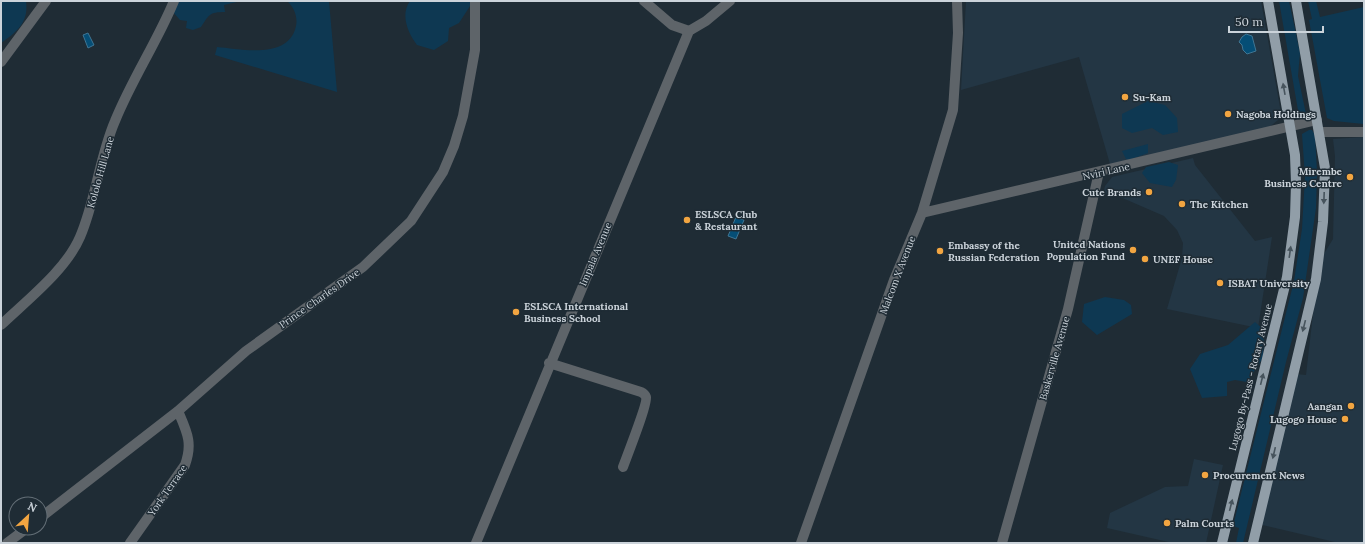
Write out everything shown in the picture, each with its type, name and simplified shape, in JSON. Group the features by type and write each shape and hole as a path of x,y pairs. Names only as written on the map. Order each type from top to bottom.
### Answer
{"main road":[{"name":"Lugogo By-Pass - Rotary Avenue","path":"1222,543 1286,277 1295,217 1295,155 1268,1"},
{"path":"1253,543 1316,279 1323,222 1325,168 1296,1"}],"street":[{"path":"1,62 46,1"},
{"name":"Kololo Hill Lane","path":"1,325 50,278 70,254 79,239 86,221 114,122 127,93 174,1"},
{"name":"Prince Charles Drive","path":"48,512 178,411 246,351 363,267 407,225 443,172 454,146 463,116 475,50 475,1"},
{"path":"644,1 672,25 689,31 706,21 730,1"},
{"name":"Malcom X Avenue","path":"801,543 894,280 922,213 953,110 958,32 957,1"},
{"name":"Impala Avenue","path":"476,543 549,363 689,31"},
{"name":"Nviri Lane","path":"922,213 1290,128 1317,120"},
{"path":"1319,132 1364,132"},
{"name":"Baskerville Avenue","path":"1002,543 1068,309 1099,172"},
{"path":"549,363 642,392 645,395 646,398 642,413 623,467"},
{"name":"York Terrace","path":"130,543 185,465 190,452 188,433 178,411"},
{"path":"7,543 16,536"}],"shaded area":[{"path":"1,1 26,1 26,15 21,26 1,43"},
{"path":"169,1 241,1 224,5 225,12 210,15 201,27 193,30 186,28 187,21 180,20 167,5"},
{"path":"287,1 329,1 337,92 215,55 217,47 263,50 284,44 292,37 296,26 295,12"},
{"path":"410,1 471,1 472,3 459,23 449,28 448,41 434,50 417,45 408,29 405,18 407,6"},
{"path":"966,1 1261,1 1281,113 1278,120 1268,128 1110,164 1079,57 961,90"},
{"path":"1279,1 1289,1 1300,53 1298,76 1306,114 1303,117 1299,116"},
{"path":"1308,1 1316,1 1320,17 1364,7 1364,124 1334,121 1327,118 1309,20 1312,19"},
{"path":"88,33 94,45 88,48 83,35"},
{"path":"1246,34 1252,36 1256,51 1247,54 1239,42"},
{"path":"1148,101 1165,105 1177,118 1178,132 1163,135 1152,128 1132,133 1122,128 1122,114"},
{"path":"1312,130 1315,135 1317,172 1316,208 1303,298 1286,362 1243,543 1236,543 1239,528 1233,526 1294,281 1302,229 1305,176 1302,134"},
{"path":"1364,137 1364,543 1339,543 1254,523 1295,374 1306,375 1319,262 1333,239 1335,156 1333,139"},
{"path":"1148,144 1148,153 1129,160 1126,159 1122,151"},
{"path":"1193,158 1195,165 1255,241 1272,237 1258,328 1167,309 1182,258 1183,243 1177,230 1164,216 1111,193 1103,194 1105,186 1112,177"},
{"path":"1169,162 1178,165 1176,180 1172,187 1150,183 1142,173 1146,167"},
{"path":"736,217 744,220 736,239 728,236"},
{"path":"1105,297 1124,300 1131,305 1132,314 1097,335 1082,322 1084,304"},
{"path":"1255,322 1264,330 1263,358 1247,382 1235,380 1227,382 1227,396 1202,398 1190,369 1200,354 1228,345"},
{"path":"1194,459 1223,465 1206,543 1173,543 1107,528 1110,513 1165,487 1188,486"}],"place":[{"name":"Su-Kam","path":"1125,97"},
{"name":"Nagoba Holdings","path":"1228,114"},
{"name":"Mirembe Business Centre","path":"1350,177"},
{"name":"Cute Brands","path":"1149,192"},
{"name":"The Kitchen","path":"1182,204"},
{"name":"ESLSCA Club & Restaurant","path":"687,220"},
{"name":"United Nations Population Fund","path":"1133,250"},
{"name":"Embassy of the Russian Federation","path":"940,251"},
{"name":"UNEF House","path":"1145,259"},
{"name":"ISBAT University","path":"1220,283"},
{"name":"ESLSCA International Business School","path":"516,312"},
{"name":"Aangan","path":"1351,406"},
{"name":"Lugogo House","path":"1345,419"},
{"name":"Procurement News","path":"1205,475"},
{"name":"Palm Courts","path":"1167,523"}]}
